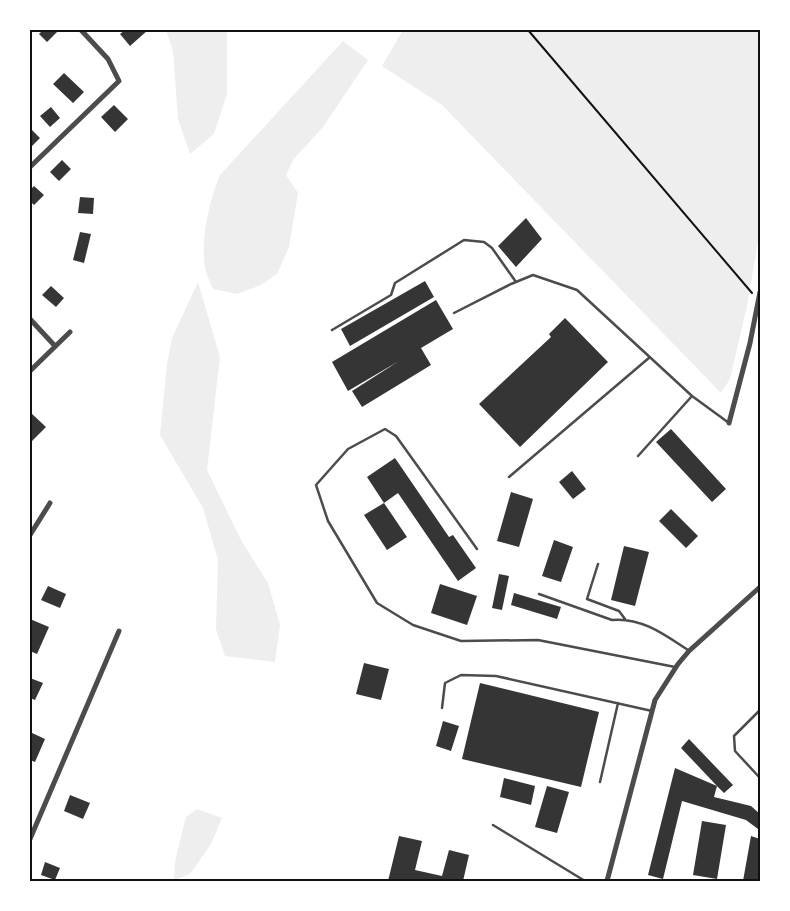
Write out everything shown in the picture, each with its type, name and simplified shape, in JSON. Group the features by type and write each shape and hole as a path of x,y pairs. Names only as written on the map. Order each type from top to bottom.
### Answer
{"street":[{"path":"30,167 119,81 108,59 81,30"},
{"path":"729,423 750,343 760,292"},
{"path":"30,319 55,346"},
{"path":"30,371 70,332"},
{"path":"30,535 50,502"},
{"path":"607,881 655,700 678,664 689,651 760,587"},
{"path":"30,839 119,631"}],"lane":[{"path":"332,330 391,295 395,283 464,240 484,242 492,248 516,282"},
{"path":"454,313 533,275 577,290 692,396 729,423"},
{"path":"509,477 650,357"},
{"path":"638,456 692,396"},
{"path":"477,549 396,436 385,429 348,449 316,485 328,521 377,603 413,625 461,641 538,640 676,668"},
{"path":"598,564 587,599 619,611 625,618"},
{"path":"539,594 612,620 625,618 658,629 689,651"},
{"path":"442,708 445,684 461,674 496,676 653,711"},
{"path":"600,782 618,703"},
{"path":"760,710 734,736 735,751 760,778"},
{"path":"493,825 584,881"}],"path":[{"path":"528,30 758,300"}],"shaded area":[{"path":"166,30 227,31 227,94 214,134 190,154 178,119 173,51"},
{"path":"403,30 760,30 760,230 747,306 730,379 721,393 442,105 382,66"},
{"path":"343,41 368,60 323,127 293,160 286,175 298,193 289,247 277,274 261,285 237,294 213,289 206,270 204,246 210,207 220,175"},
{"path":"198,282 220,357 207,470 241,540 268,583 280,625 275,662 225,656 216,629 218,560 203,508 160,435 167,364 172,338"},
{"path":"197,809 222,818 211,844 190,874 174,880 175,861 186,817"}],"building":[{"path":"43,30 59,30 47,42 39,34"},
{"path":"125,30 148,30 130,46 120,34"},
{"path":"64,73 84,92 73,103 53,84"},
{"path":"114,105 128,119 115,132 101,117"},
{"path":"51,107 60,118 50,127 40,116"},
{"path":"30,128 40,138 30,148"},
{"path":"62,160 71,169 59,181 50,172"},
{"path":"34,186 44,195 34,205 30,201 30,190"},
{"path":"80,197 94,198 93,214 78,213"},
{"path":"526,218 542,239 516,267 498,246"},
{"path":"80,232 91,234 84,263 73,260"},
{"path":"425,281 434,297 350,346 341,329"},
{"path":"51,286 64,298 56,307 42,295"},
{"path":"436,300 453,329 421,348 431,365 362,407 352,391 399,361 348,391 332,362"},
{"path":"565,318 608,362 520,447 479,404 551,337 549,334"},
{"path":"30,414 46,427 30,443"},
{"path":"671,429 726,489 712,502 656,442"},
{"path":"395,458 449,537 453,535 476,568 458,581 398,493 384,503 367,477"},
{"path":"572,471 586,489 573,499 559,482"},
{"path":"511,492 533,499 519,547 497,541"},
{"path":"384,503 407,537 387,550 364,515"},
{"path":"671,509 698,536 686,548 659,521"},
{"path":"554,540 573,547 561,582 542,576"},
{"path":"624,546 649,552 635,606 611,600"},
{"path":"499,574 509,576 502,610 492,608"},
{"path":"440,584 477,596 467,625 431,613"},
{"path":"48,586 66,594 60,608 41,600"},
{"path":"514,593 561,607 557,619 511,605"},
{"path":"30,619 49,627 37,654 30,651"},
{"path":"364,663 389,669 381,700 356,694"},
{"path":"30,678 43,683 35,700 30,698"},
{"path":"480,683 599,712 581,787 462,759"},
{"path":"443,721 459,726 451,751 436,746"},
{"path":"30,732 45,739 35,762 30,760"},
{"path":"689,739 733,785 724,793 681,748"},
{"path":"675,768 717,786 714,797 751,806 760,814 760,826 758,829 746,820 682,801 663,879 648,875"},
{"path":"504,778 535,786 531,805 500,797"},
{"path":"547,786 569,792 557,833 535,827"},
{"path":"70,795 90,803 83,819 64,811"},
{"path":"702,821 726,825 717,879 693,875"},
{"path":"399,836 422,841 415,870 442,876 449,850 469,855 463,881 388,881"},
{"path":"751,836 760,839 760,881 743,881"},
{"path":"45,862 60,868 55,880 41,875"}]}
